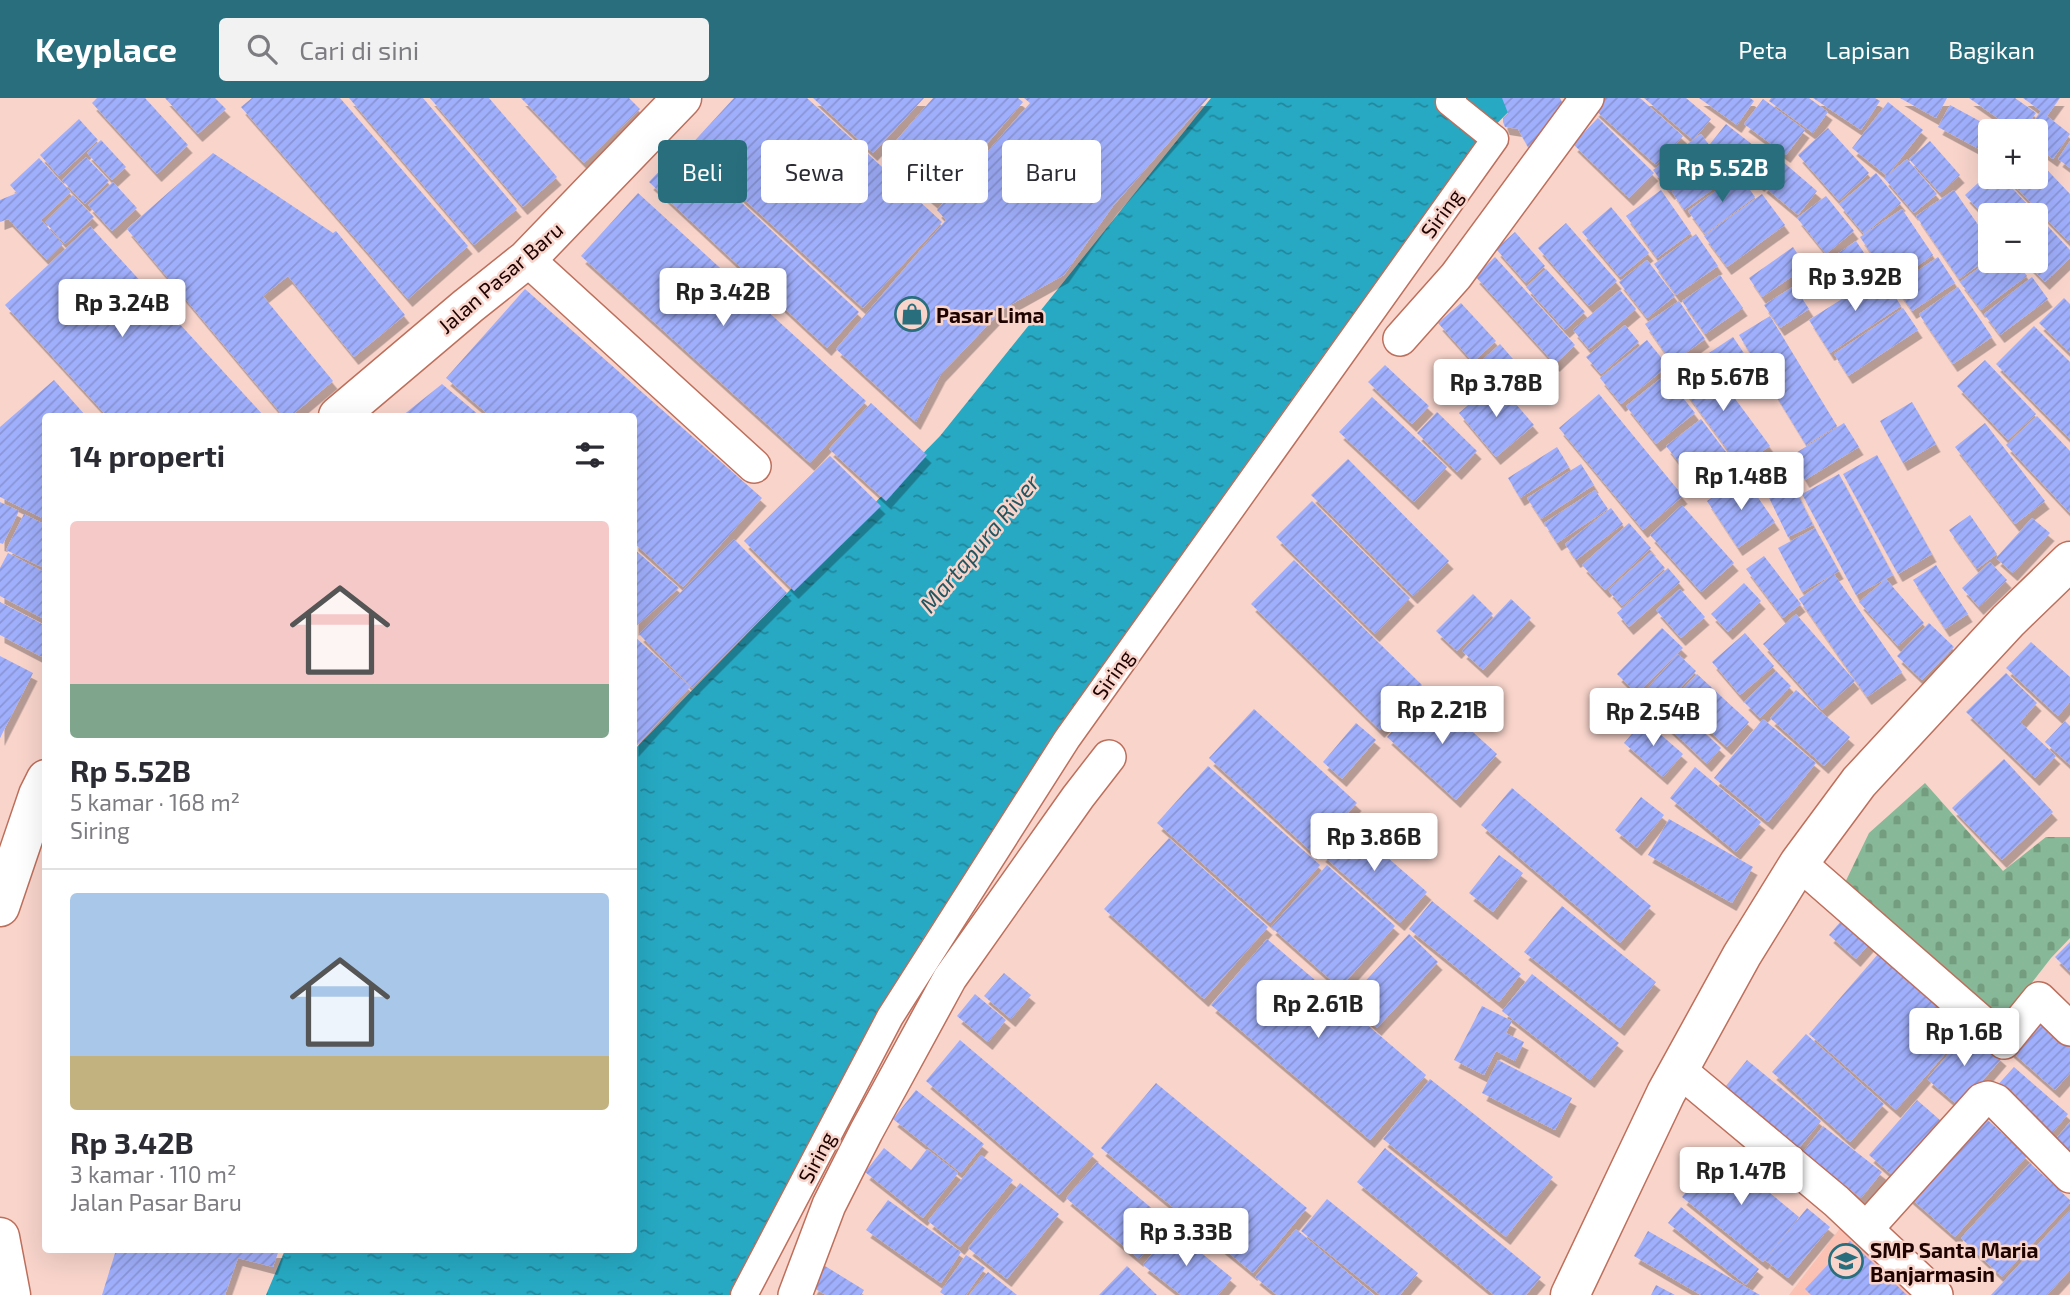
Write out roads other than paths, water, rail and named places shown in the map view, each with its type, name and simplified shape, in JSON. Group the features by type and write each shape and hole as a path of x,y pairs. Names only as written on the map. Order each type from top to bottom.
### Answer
{"main road":[{"name":"Jalan Pasar Baru","path":"342,413 527,259 670,102"},
{"path":"1570,1295 1679,1070 1742,955 1799,863 1859,782 2008,621 2070,561"},
{"path":"0,907 42,786"},
{"path":"0,1237 11,1295"}],"street":[{"name":"Siring","path":"744,1295 890,1017 1067,739 1494,139 1449,102 1453,98"},
{"path":"1400,339 1456,276 1587,98"},
{"path":"527,259 754,466"},
{"path":"795,1295 835,1192 950,978 1109,757"},
{"path":"1799,863 2004,1042 2039,999 2070,1029"},
{"path":"1679,1070 1836,1200 1936,1295"},
{"path":"1866,1229 1982,1100 1988,1098 1996,1101 2070,1176"}],"water":[{"name":"Martapura River","path":"1211,98 1522,98 1475,146 1087,688 881,1007 730,1295 266,1295 284,1253 637,1253 637,747 940,436"}],"place":[{"name":"Pasar Lima","path":"912,314"},
{"name":"SMP Santa Maria Banjarmasin","path":"1846,1261"}]}
